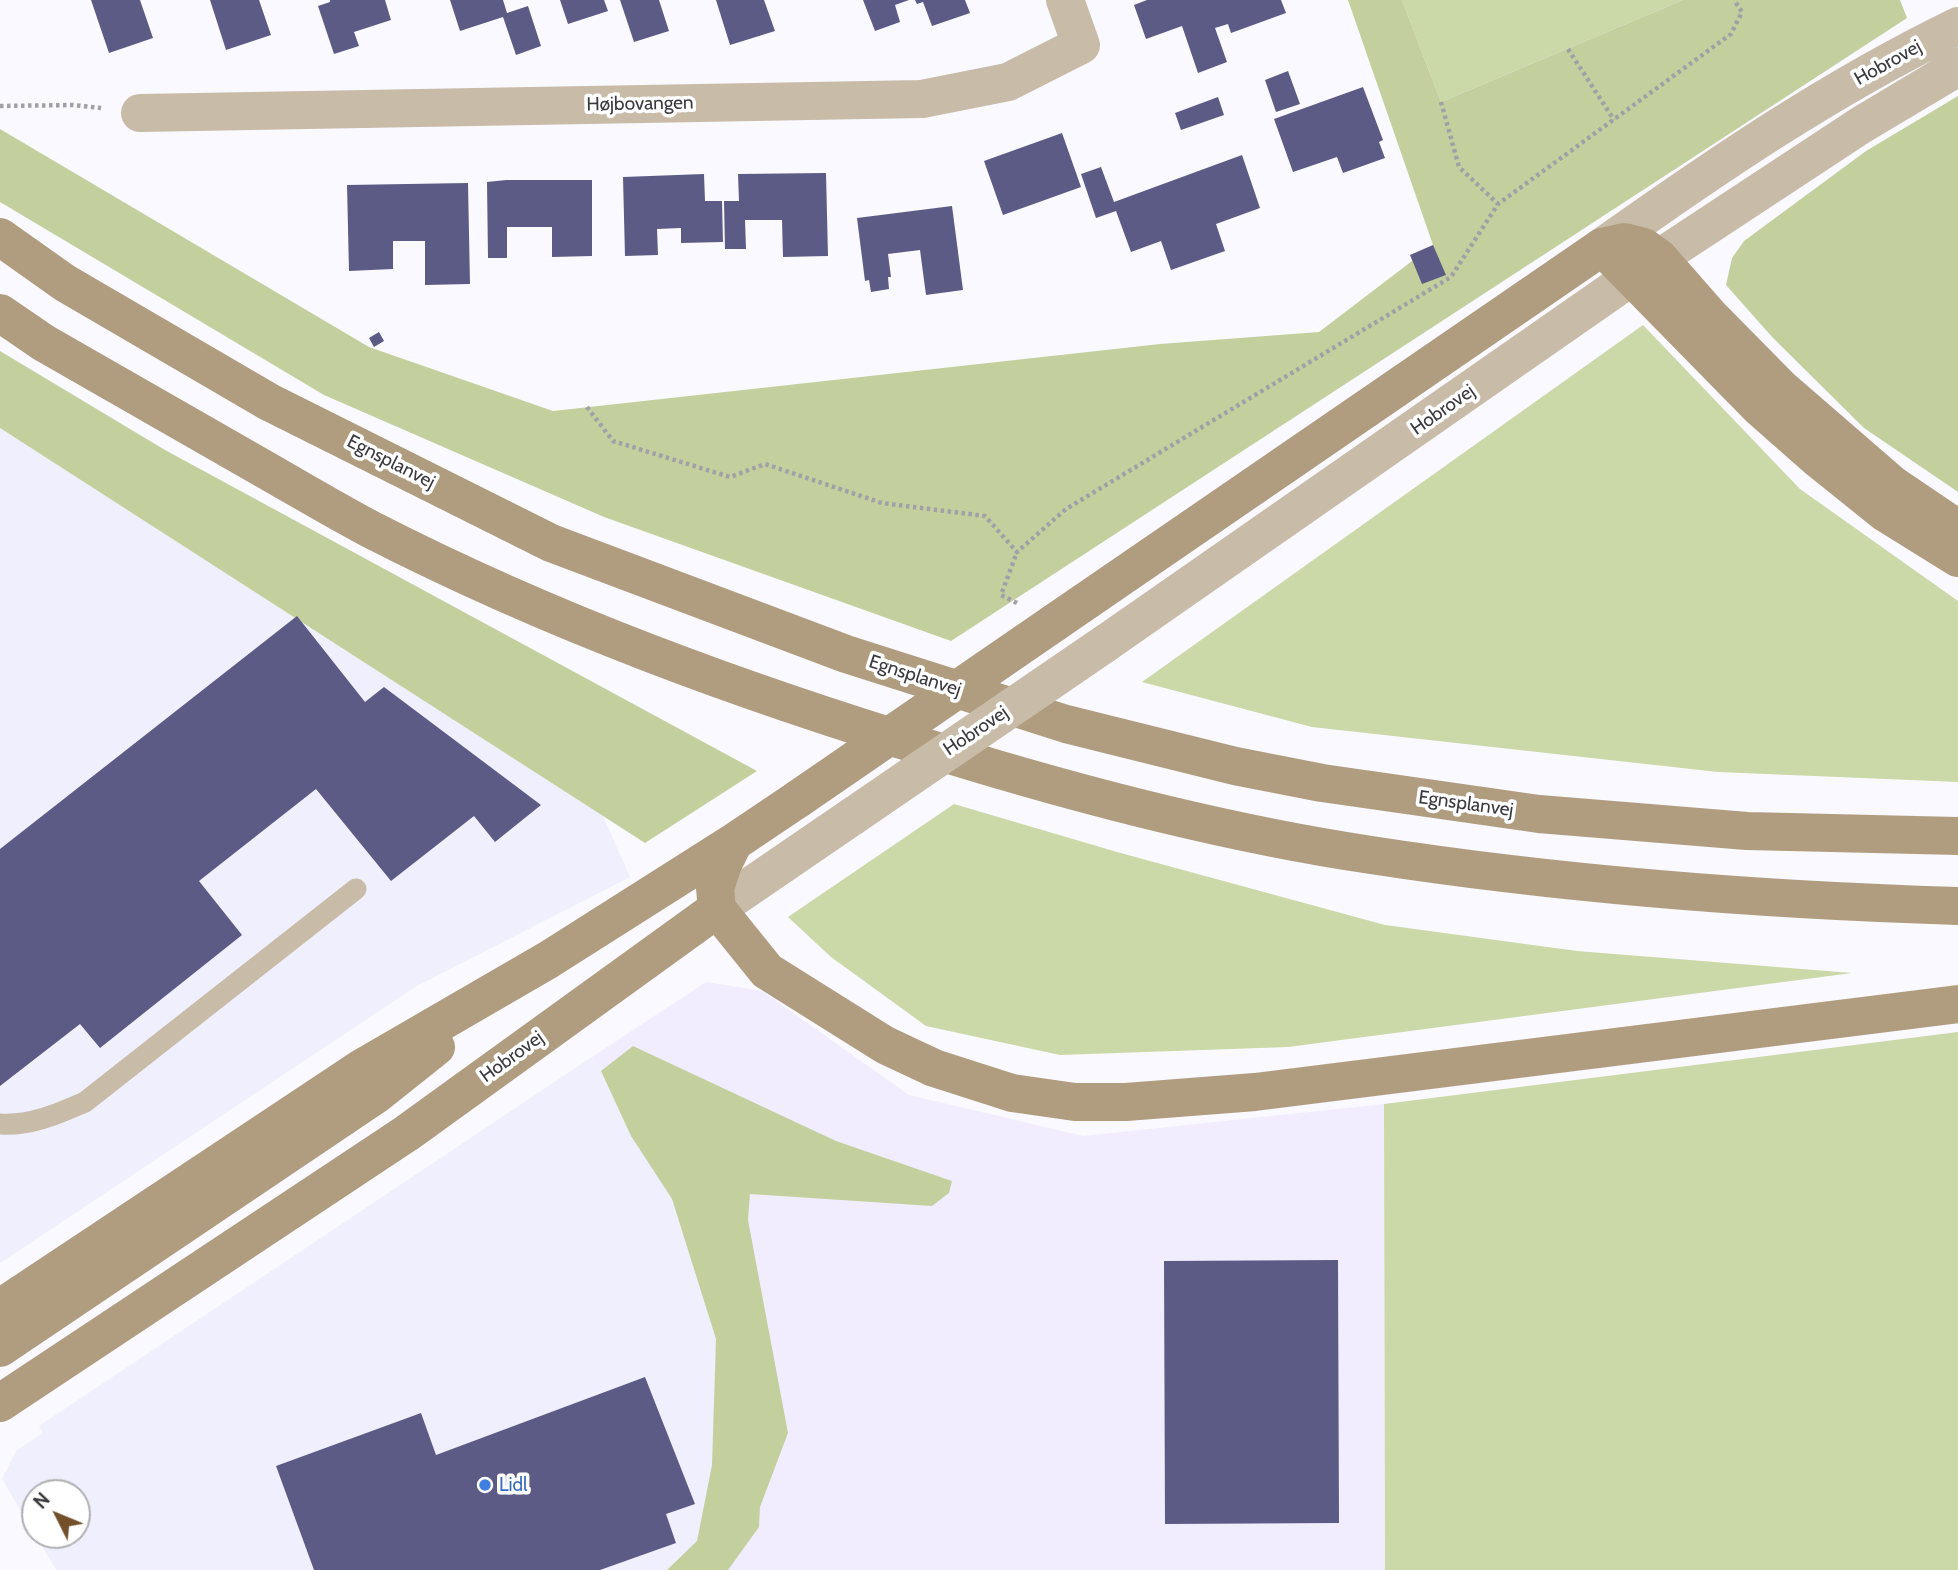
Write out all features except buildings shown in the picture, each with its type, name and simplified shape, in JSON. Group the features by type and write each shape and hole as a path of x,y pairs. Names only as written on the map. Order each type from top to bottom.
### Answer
{"main road":[{"name":"Egnsplanvej","path":"0,237 65,283 269,402 551,542 846,654 1066,724 1235,766 1297,778 1437,801 1539,814 1747,831 1958,836"},
{"path":"1602,247 1624,242 1644,247 1645,268 1759,407 1884,512 1958,558"},
{"name":"Hobrovej","path":"0,1308 360,1069 548,960 734,842 1602,247"},
{"path":"1645,268 1709,314 1781,388 1894,485 1958,529"},
{"path":"0,313 44,343 368,528 458,571 652,654 842,723 1086,794 1277,838 1371,855 1644,889 1860,903 1958,906"},
{"path":"734,842 715,888 717,909 767,971 885,1045 934,1068 1012,1093 1075,1102 1126,1102 1255,1092 1958,1004"},
{"name":"Hobrovej","path":"0,1403 407,1133 717,909"},
{"path":"0,1348 377,1094 548,960"}],"street":[{"name":"Højbovangen","path":"140,113 922,99 1008,82 1081,45 1065,0"},
{"name":"Hobrovej","path":"1602,247 1755,142 1837,92 1958,26"},
{"name":"Hobrovej","path":"717,909 1106,643 1645,268 1861,125 1958,67"}],"lane":[{"path":"0,1124 17,1126 48,1118 85,1102 356,889"}],"path":[{"path":"1001,595 1017,552 1066,509 1451,276 1498,204 1731,34 1742,12 1734,0"},
{"path":"1568,49 1614,120"},
{"path":"1441,102 1459,167 1498,204"},
{"path":"0,106 73,105 140,113"},
{"path":"587,407 613,441 730,477 765,464 882,503 985,516 1017,552"}],"shaded area":[{"path":"0,428 603,816 630,877 415,987 0,1263"},
{"path":"706,982 762,991 909,1095 1083,1136 1384,1104 1385,1570 721,1570 716,1339 672,1199 631,1136 592,1057"},
{"path":"592,1057 631,1136 672,1199 716,1339 721,1570 56,1570 43,1549 91,1549 91,1479 21,1479 21,1511 2,1479 16,1451 43,1433 39,1426"}],"green space":[{"path":"1348,0 1402,0 1441,102 1683,0 1900,0 1907,18 951,641 604,517 324,395 0,202 0,129 369,347 553,411 1160,344 1319,332 1433,245"},
{"path":"1402,0 1683,0 1441,102"},
{"path":"1958,96 1958,492 1864,428 1773,338 1726,285 1732,258 1744,241 1866,151"},
{"path":"1643,325 1800,489 1958,601 1958,782 1718,772 1312,727 1142,682"},
{"path":"0,351 165,450 757,771 645,843 0,428"},
{"path":"954,804 1117,852 1385,925 1577,951 1852,973 1288,1047 1060,1055 926,1026 831,957 788,917"},
{"path":"1958,1032 1958,1570 1385,1570 1384,1104"},
{"path":"633,1046 836,1141 952,1181 949,1193 932,1206 750,1194 748,1220 788,1433 760,1507 759,1527 728,1570 667,1570 697,1541 712,1465 716,1339 672,1199 631,1136 601,1071"}],"place":[{"name":"Lidl","path":"485,1485"}]}
